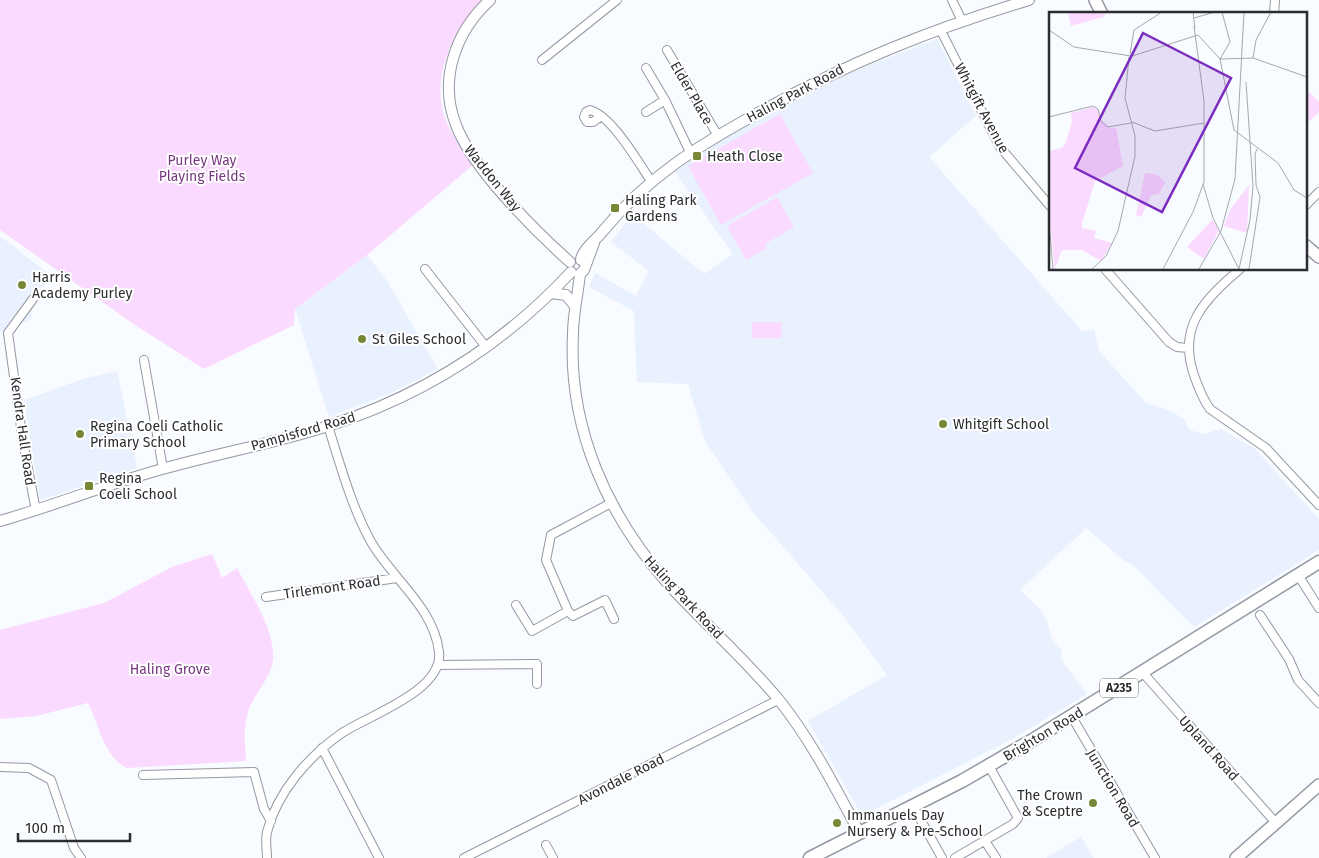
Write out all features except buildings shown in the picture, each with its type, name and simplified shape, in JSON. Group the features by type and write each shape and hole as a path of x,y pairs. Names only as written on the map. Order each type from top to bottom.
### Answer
{"main road":[{"path":"1095,0 1101,12"},
{"path":"1306,246 1319,257"},
{"name":"Brighton Road","path":"810,858 830,853 860,832 989,766 1072,717 1319,562"},
{"path":"1236,858 1319,785"}],"street":[{"name":"Waddon Way","path":"490,0 469,23 454,53 449,90 453,118 468,148 496,184 540,233 577,267"},
{"path":"542,60 617,0"},
{"path":"952,0 962,21"},
{"name":"Haling Park Road","path":"860,832 798,725 778,700 645,557 611,503 590,453 576,399 572,359 577,267 588,247 594,243 622,210 651,181 690,152 829,74 940,29 1030,0"},
{"name":"Whitgift Avenue","path":"940,29 1000,147 1049,205"},
{"name":"Elder Place","path":"667,50 718,136"},
{"path":"646,68 665,100 690,152"},
{"path":"646,112 665,100"},
{"path":"601,116 623,140 651,181"},
{"path":"1306,205 1319,192"},
{"name":"Pampisford Road","path":"0,521 163,469 328,426 407,395 455,369 486,347 551,293 577,267"},
{"path":"425,270 486,347"},
{"path":"1106,270 1169,342 1177,347 1188,348"},
{"path":"1239,270 1213,292 1200,309 1190,334 1188,348 1192,371 1207,406 1270,452 1319,505"},
{"path":"551,293 566,295 575,306"},
{"name":"Kendra Hall Road","path":"33,300 8,333 23,442 36,511"},
{"path":"144,360 163,469"},
{"path":"267,858 267,836 271,821 291,783 322,748 347,730 416,692 428,681 438,665 439,652 433,630 421,608 367,535 328,426"},
{"path":"611,503 551,535 546,560 568,610 574,616 605,600 614,619"},
{"path":"1298,575 1319,608"},
{"name":"Tirlemont Road","path":"266,597 397,578"},
{"path":"516,605 532,632 568,610"},
{"path":"1260,615 1289,659 1298,680 1319,704"},
{"path":"438,665 537,664 537,684"},
{"name":"Upland Road","path":"1143,673 1276,823"},
{"name":"Avondale Road","path":"464,858 778,700"},
{"name":"Junction Road","path":"1072,717 1155,858"},
{"path":"322,748 379,858"},
{"path":"955,858 1013,824 1018,818 989,766"},
{"path":"0,767 29,768 51,780 74,848 81,858"},
{"path":"143,775 254,772 264,809 271,821"},
{"path":"913,806 942,858"},
{"path":"985,841 996,858"},
{"path":"546,845 552,858"}],"shaded area":[{"name":"Whitgift School","path":"937,39 976,116 929,157 1082,331 1094,330 1099,351 1146,403 1166,409 1183,418 1190,430 1203,434 1221,429 1255,449 1319,519 1319,550 1194,627 1132,564 1126,562 1086,528 1020,590 1041,610 1048,624 1052,640 1062,650 1061,660 1087,694 1014,738 862,816 808,721 887,675 846,619 753,512 705,441 688,384 637,382 634,311 589,287 595,273 636,296 649,271 611,242 632,214 704,274 733,254 675,172 707,149 786,102 842,76"},
{"name":"Harris Academy Purley","path":"0,236 54,278 34,292 31,319 0,332"},
{"name":"St Giles School","path":"367,255 387,281 438,369 389,394 329,417 295,309"},
{"name":"Regina Coeli Catholic Primary School","path":"117,371 137,468 40,500 24,400 86,378"},
{"path":"1081,837 1094,858 1046,858"}],"green space":[{"name":"Purley Way Playing Fields","path":"0,0 482,0 455,36 444,65 441,81 443,111 448,126 473,165 367,255 295,309 294,325 204,369 135,325 0,230"},
{"path":"1306,89 1319,102 1319,112 1306,124"},
{"path":"780,114 813,173 721,225 688,166"},
{"path":"777,197 794,227 765,244 767,248 746,260 727,226"},
{"path":"752,322 782,322 782,338 752,338"},
{"name":"Haling Grove","path":"212,554 222,578 237,568 261,613 273,649 273,660 269,674 254,699 246,718 246,761 127,768 119,763 107,748 88,703 36,716 0,719 0,630 104,603 172,567"}],"place":[{"name":"Heath Close","path":"697,156"},
{"name":"Haling Park Gardens","path":"615,208"},
{"name":"Harris Academy Purley","path":"22,285"},
{"name":"St Giles School","path":"362,339"},
{"name":"Whitgift School","path":"943,424"},
{"name":"Regina Coeli Catholic Primary School","path":"80,434"},
{"name":"Regina Coeli School","path":"89,486"},
{"name":"The Crown & Sceptre","path":"1093,803"},
{"name":"Immanuels Day Nursery & Pre-School","path":"837,823"}]}
